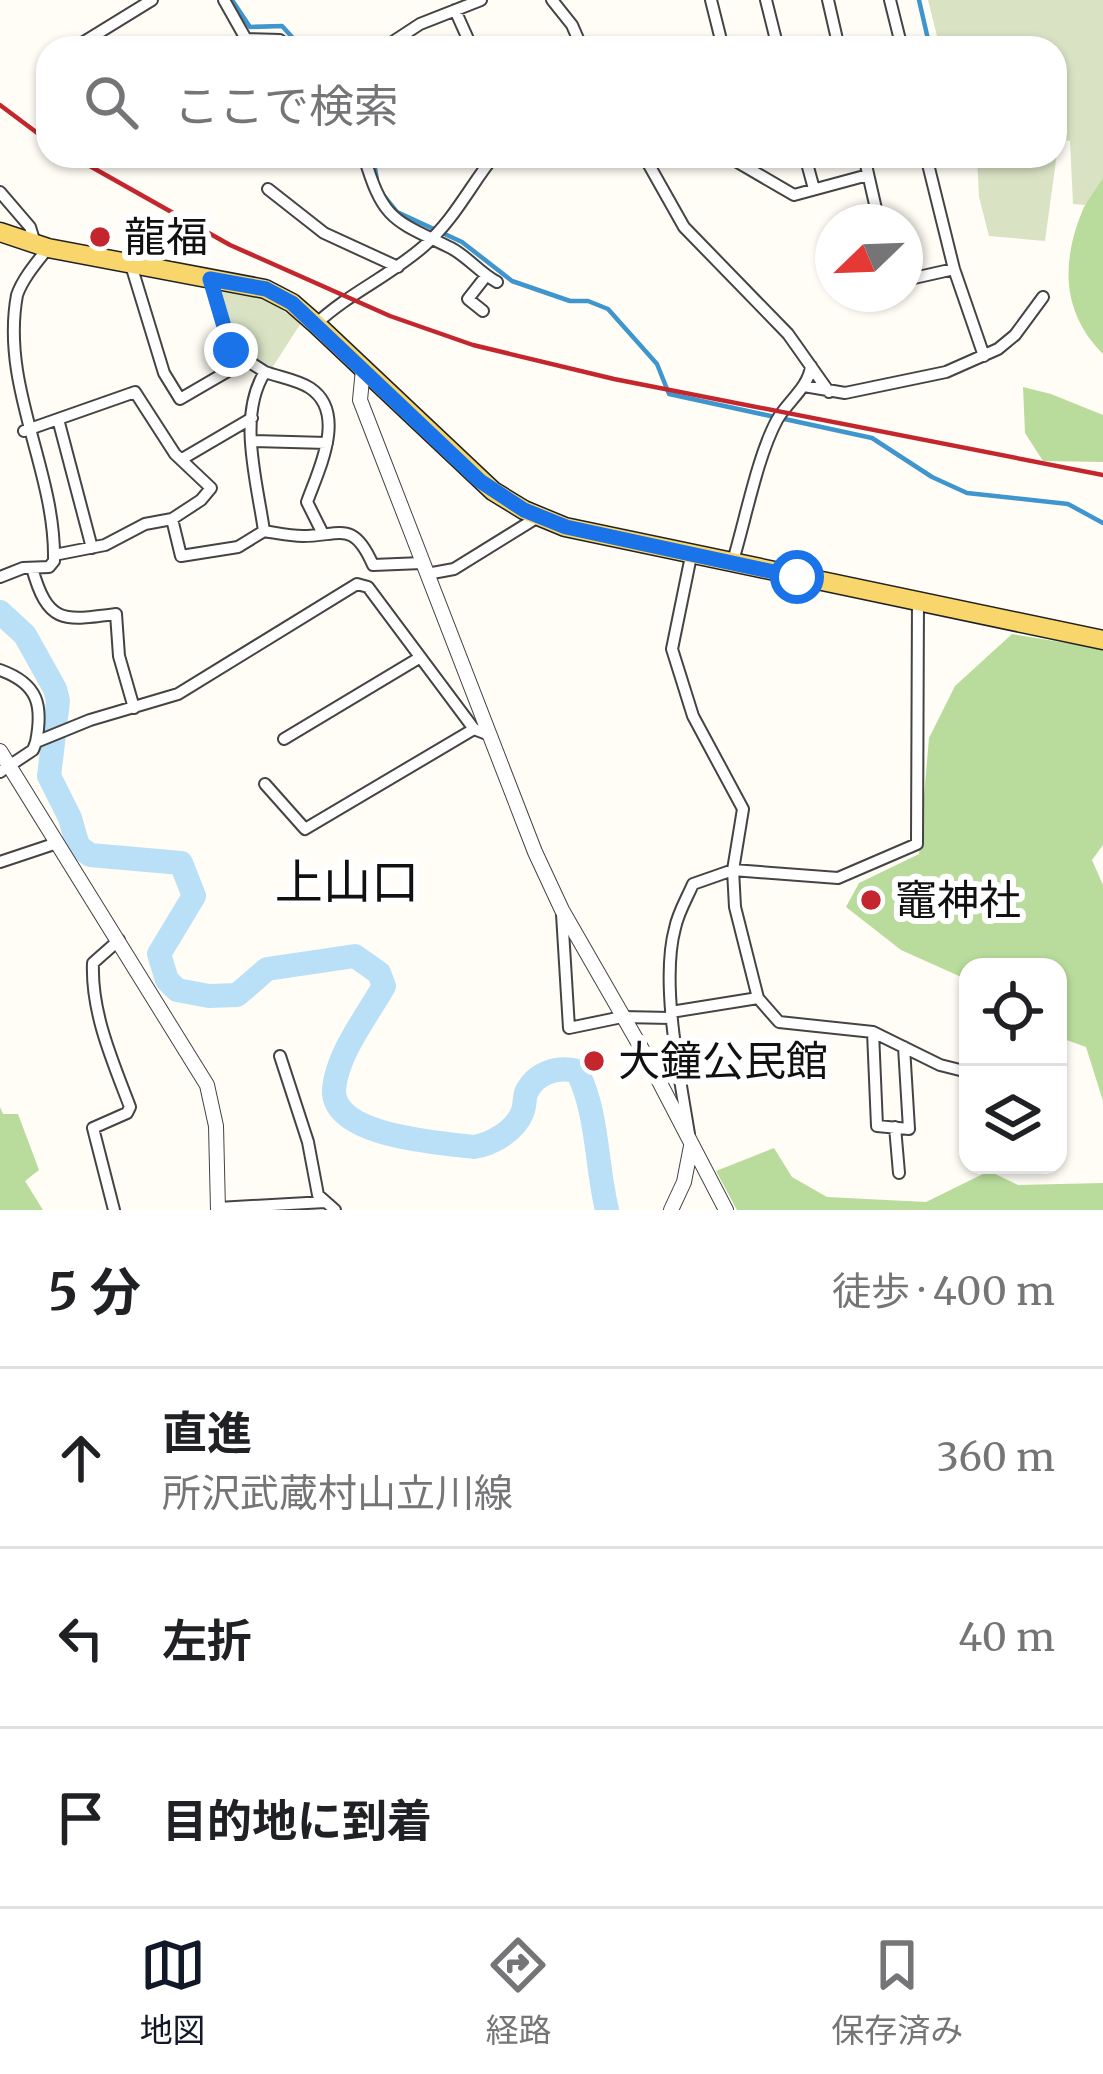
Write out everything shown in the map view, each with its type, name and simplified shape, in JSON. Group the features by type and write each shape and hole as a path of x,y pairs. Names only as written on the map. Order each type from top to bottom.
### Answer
{"main road":[{"path":"0,232 131,265 266,289 316,324 480,481 538,517 691,556 918,598 1103,640"}],"street":[{"path":"94,36 152,0"},
{"path":"224,0 244,36"},
{"path":"402,36 482,0"},
{"path":"552,0 577,36"},
{"path":"711,0 720,36"},
{"path":"766,0 775,36"},
{"path":"828,0 836,36"},
{"path":"890,0 899,36"},
{"path":"455,10 467,36"},
{"path":"368,168 376,196 390,215 455,250 492,279 467,299 483,311"},
{"path":"316,324 430,240 463,205 486,168"},
{"path":"651,168 684,226 788,334 829,392"},
{"path":"748,168 794,195 868,175"},
{"path":"808,168 814,189"},
{"path":"867,168 875,204"},
{"path":"929,168 954,269 984,356"},
{"path":"268,189 324,232 398,267"},
{"path":"0,192 41,245 11,313 13,405 51,515 54,556 49,567 0,577"},
{"path":"131,265 164,373 180,399 247,360"},
{"path":"923,276 954,269"},
{"path":"210,279 231,350 319,396 327,417 327,442 307,502 322,532"},
{"path":"804,386 845,394 946,372 984,356 1016,335 1043,296"},
{"path":"732,564 773,426 790,398 804,386 811,366"},
{"path":"363,368 360,400 480,732 562,910 726,1210"},
{"path":"265,531 252,418 253,391 266,372"},
{"path":"23,431 135,392 182,459 211,488 172,519 145,524 92,548 54,556"},
{"path":"182,459 252,418"},
{"path":"58,419 92,548"},
{"path":"252,440 327,442"},
{"path":"373,565 454,569 538,517"},
{"path":"172,519 181,556 238,548 265,531 307,537 332,530 356,538 373,565 365,585"},
{"path":"691,556 672,649 693,716 742,808 733,870 735,907 758,998 778,1022 874,1032 959,1070"},
{"path":"32,568 42,601 56,613 80,618 116,614 119,656 134,707"},
{"path":"5,770 39,742 178,694 357,584 365,585 480,732"},
{"path":"671,1210 684,1182 691,1146 671,1015 674,929 686,899 693,884 733,870 838,878 916,844 918,598"},
{"path":"284,739 419,658"},
{"path":"0,670 17,678 32,694 41,713 39,742"},
{"path":"265,784 305,829 480,732"},
{"path":"0,751 5,770 57,842 212,1096 218,1209 330,1206"},
{"path":"0,862 57,842"},
{"path":"562,910 569,1028 758,998"},
{"path":"114,1210 93,1128 127,1113 130,1107 105,1042 93,964 118,940"},
{"path":"874,1032 877,1126 909,1129 904,1047"},
{"path":"280,1056 308,1142 318,1196 330,1206"},
{"path":"895,1127 899,1173"}],"green space":[{"path":"928,0 1103,0 1103,178 1085,205 1073,204 1067,140 1067,36 937,36"},
{"path":"978,168 1055,168 1045,241 989,236"},
{"path":"1103,171 1103,354 1075,310 1069,264 1080,217"},
{"path":"219,288 263,297 301,323 272,368 237,347"},
{"path":"1023,387 1103,415 1103,462 1043,461 1025,433"},
{"path":"1012,634 1103,649 1103,845 1092,860 1103,885 1103,1101 1086,1047 1067,1040 1067,958 959,958 959,976 901,950 846,907 859,883 919,854 929,738 955,686"},
{"path":"0,1107 3,1114 18,1114 39,1170 25,1181 43,1210 0,1210"},
{"path":"774,1148 792,1177 827,1197 926,1202 983,1174 995,1174 1018,1185 1103,1183 1103,1210 737,1210 716,1171"}],"waterway":[{"path":"232,0 250,27 282,26 291,36"},
{"path":"919,0 927,36"},
{"path":"375,168 377,180"},
{"path":"384,196 397,212 462,242 512,281 608,309 657,364 669,394 872,438 932,477 967,493 1068,504 1103,523"},
{"path":"0,612 25,635 55,689 58,701 49,776 78,846 90,855 181,863 194,896 159,954 167,980 177,990 237,995 267,969 355,956 379,973 384,986 336,1076 338,1105 350,1118 415,1140 474,1147 495,1140 514,1125 526,1093 541,1076 554,1070 577,1071 593,1121 607,1210"}],"railway":[{"path":"0,105 36,132"},
{"path":"93,168 230,245 390,316 473,345 614,379 1103,475"}],"place":[{"name":"龍福","path":"100,237"},
{"name":"竈神社","path":"871,900"},
{"name":"大鐘公民館","path":"594,1061"}],"district":[{"name":"上山口","path":"347,882"}],"route":[{"path":"231,350 210,279 266,289 292,303 508,502 566,527 797,577"}]}
